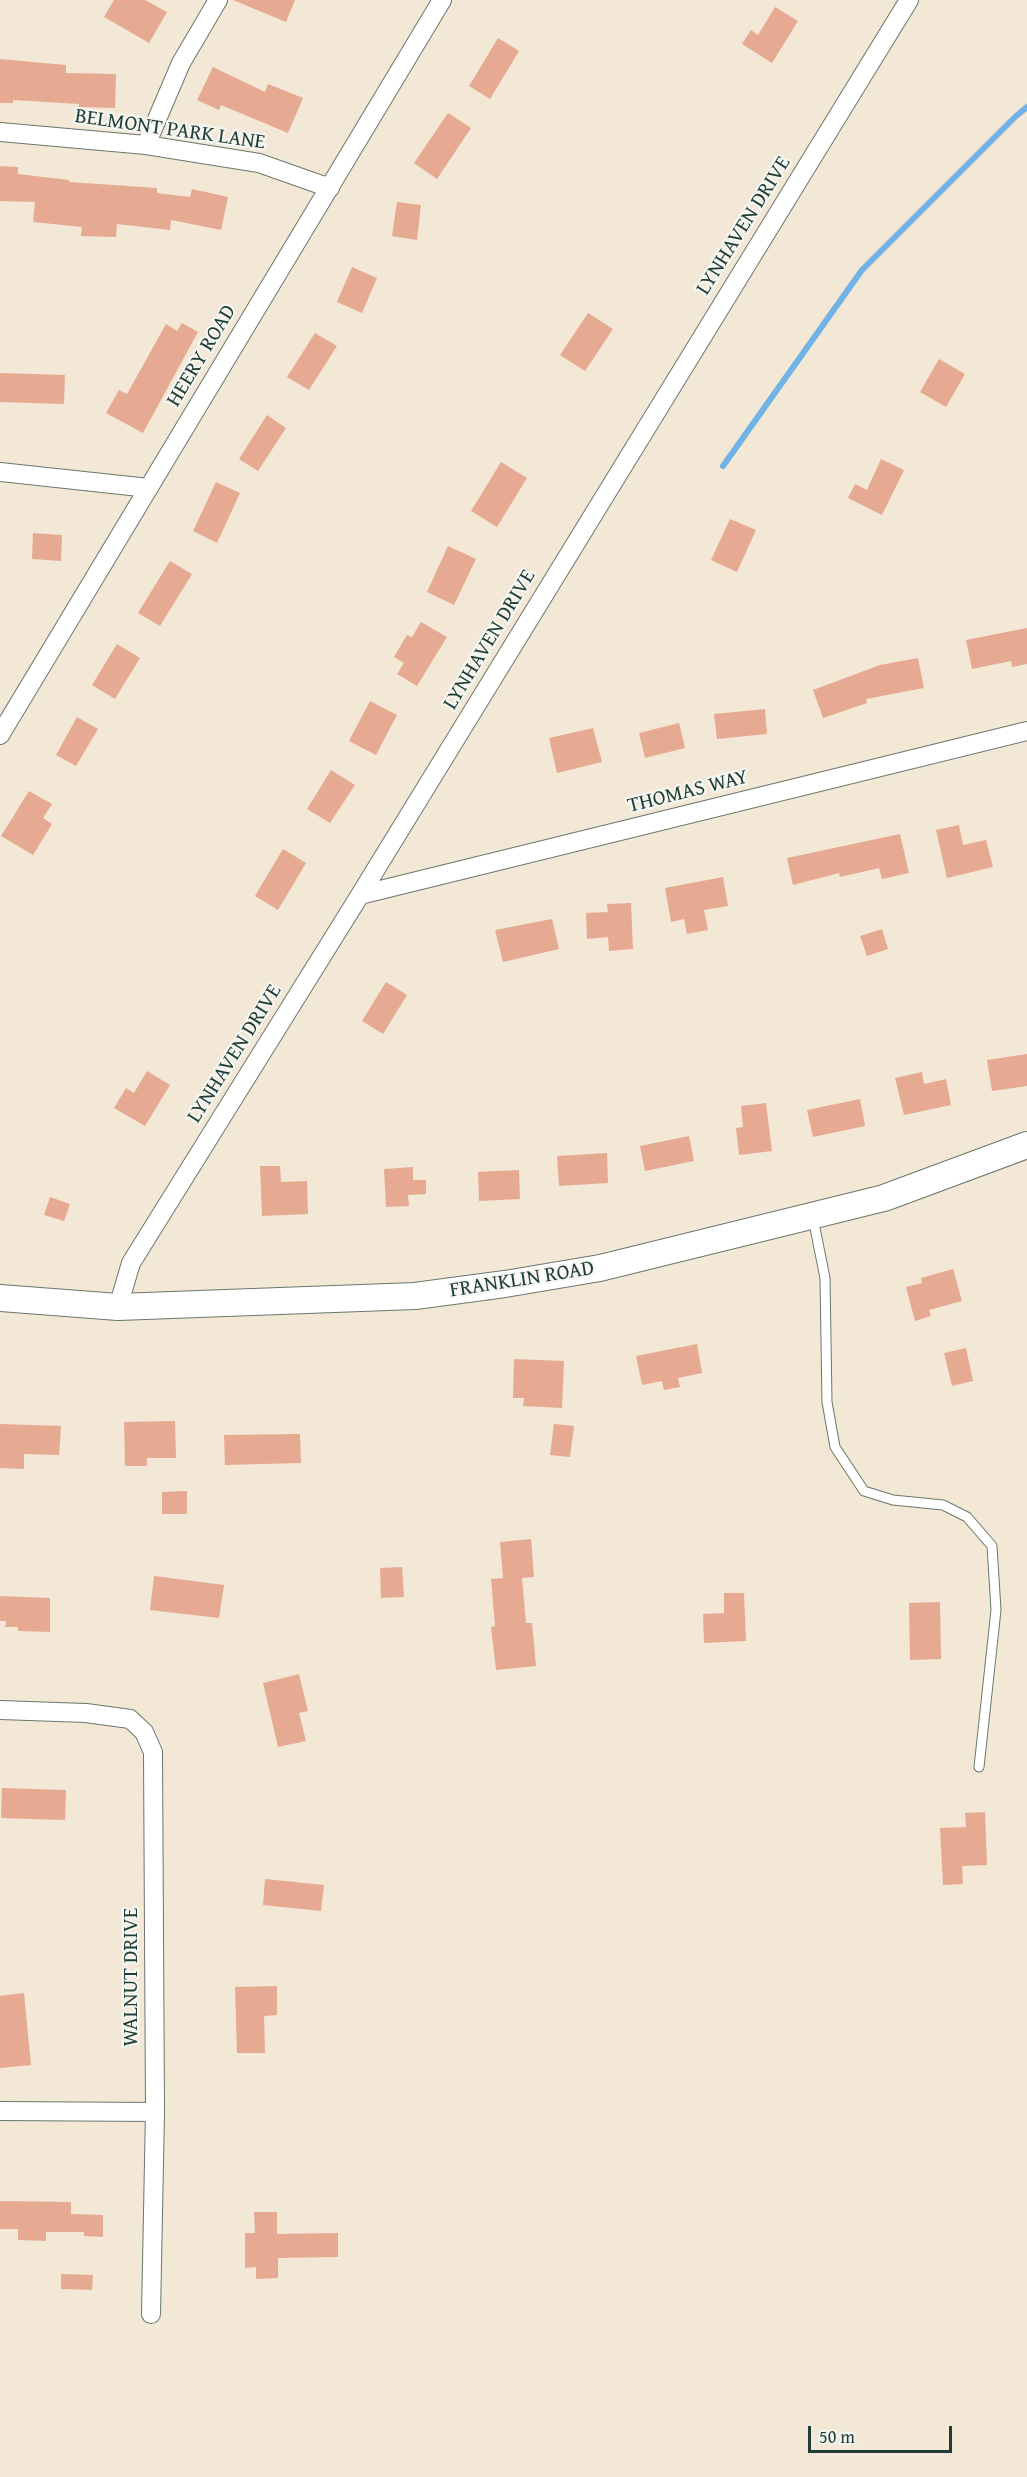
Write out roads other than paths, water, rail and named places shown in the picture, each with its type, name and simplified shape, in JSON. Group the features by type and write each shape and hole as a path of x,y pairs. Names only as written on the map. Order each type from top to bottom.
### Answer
{"main road":[{"name":"FRANKLIN ROAD","path":"0,1298 118,1307 415,1296 471,1289 600,1268 884,1198 1027,1145"}],"street":[{"path":"146,145 181,63 218,0"},
{"name":"HEERY ROAD","path":"0,735 442,0"},
{"name":"LYNHAVEN DRIVE","path":"118,1307 131,1263 360,895 909,0"},
{"name":"BELMONT PARK LANE","path":"0,132 146,145 259,163 330,188"},
{"path":"0,472 149,488"},
{"name":"THOMAS WAY","path":"360,895 1027,731"},
{"name":"WALNUT DRIVE","path":"0,1710 61,1712 130,1719 144,1732 153,1752 155,1778 155,2112 151,2314"},
{"path":"0,2110 155,2112"}],"lane":[{"path":"813,1215 825,1278 827,1402 835,1447 864,1491 893,1500 943,1505 967,1517 992,1546 996,1610 980,1767"}],"waterway":[{"path":"723,466 862,270 1027,107"}]}
